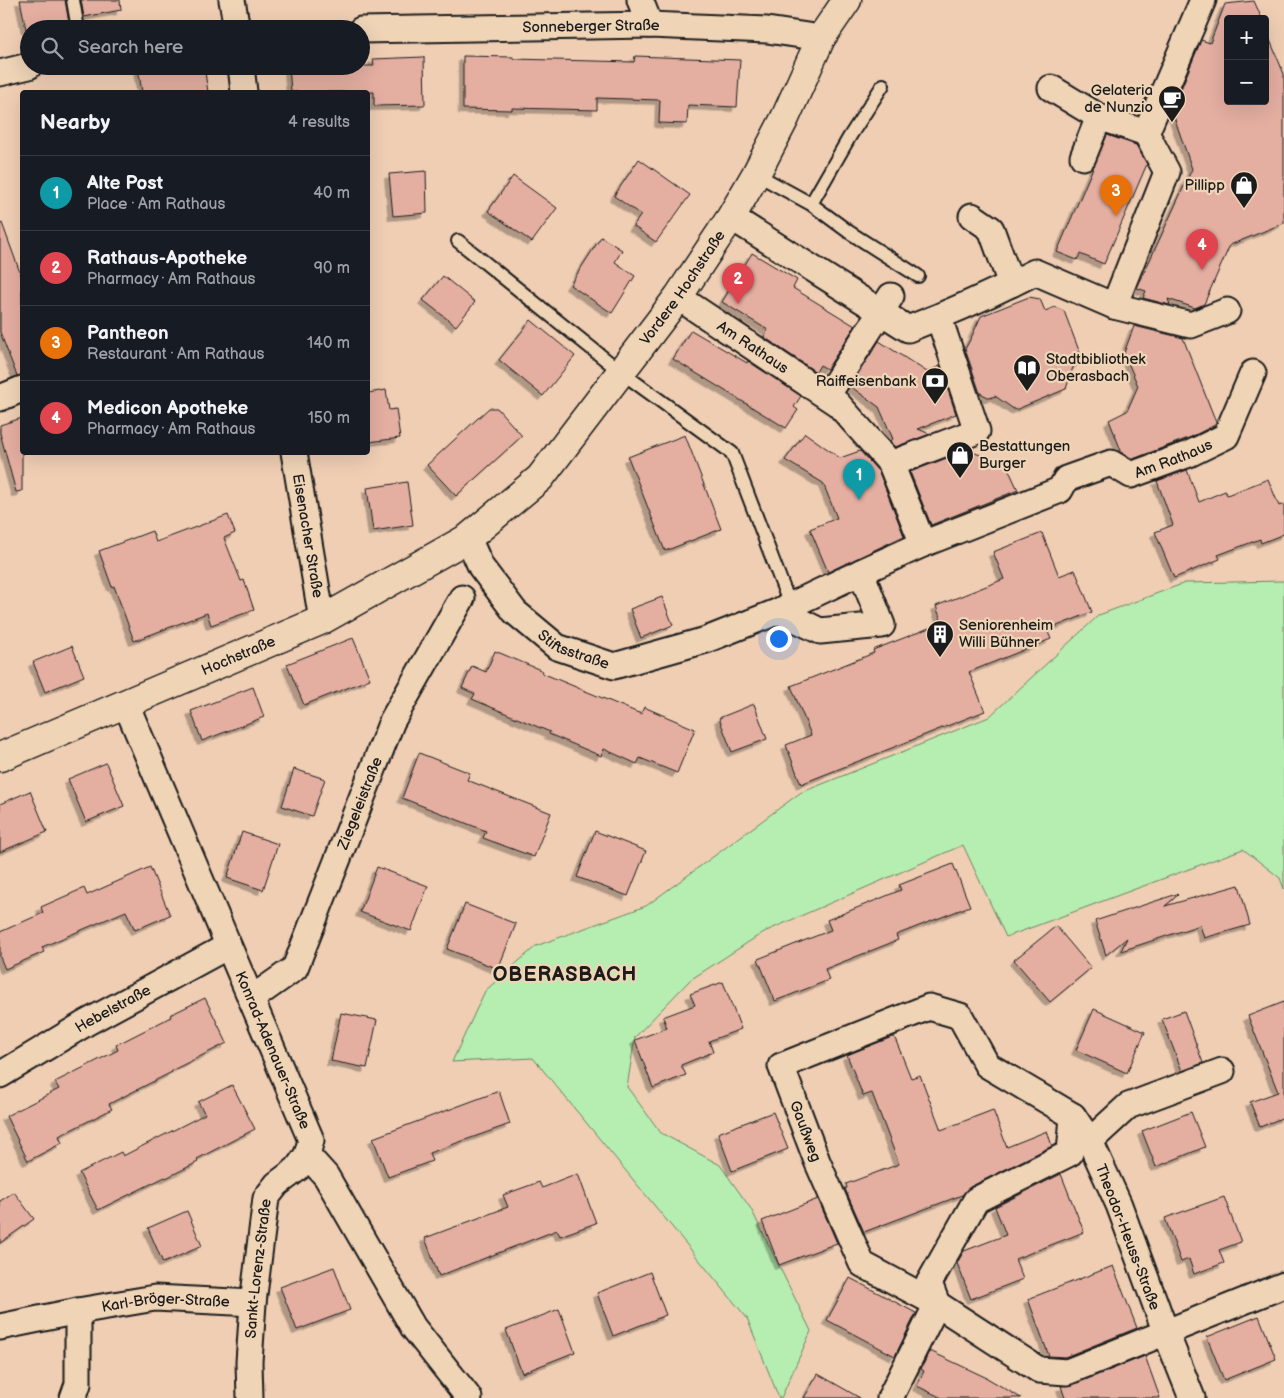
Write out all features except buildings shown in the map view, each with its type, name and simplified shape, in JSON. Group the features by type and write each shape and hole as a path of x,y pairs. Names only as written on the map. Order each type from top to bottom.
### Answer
{"street":[{"path":"232,0 235,20"},
{"path":"640,0 650,25"},
{"name":"Vordere Hochstraße","path":"468,538 540,478 678,297 731,217 756,174 785,118 821,38 846,0"},
{"path":"1146,133 1203,0"},
{"name":"Sonneberger Straße","path":"370,30 650,25 768,30 821,38"},
{"path":"0,73 20,68"},
{"path":"242,75 244,90"},
{"path":"1052,88 1099,117 1146,133 1167,172 1114,306"},
{"path":"1083,157 1099,117"},
{"path":"972,216 991,229 1011,284"},
{"path":"731,217 886,304 908,329 939,318 1035,272 1114,306 1191,325 1227,310"},
{"name":"Am Rathaus","path":"678,297 838,404 891,464 923,544"},
{"path":"827,396 886,304"},
{"path":"891,464 977,431 939,318"},
{"name":"Am Rathaus","path":"861,572 923,544 1060,490 1066,479 1111,463 1131,475 1189,454 1226,436 1253,374"},
{"path":"0,398 20,390"},
{"name":"Eisenacher Straße","path":"294,455 322,620"},
{"name":"Stiftsstraße","path":"468,538 481,567 515,612 557,647 614,666 706,640 784,608 861,572"},
{"name":"Hochstraße","path":"0,757 322,620 468,538"},
{"path":"784,608 820,631 882,625 861,572"},
{"name":"Ziegeleistraße","path":"251,999 295,968 392,721 462,598"},
{"name":"Konrad-Adenauer-Straße","path":"126,704 311,1140 307,1156"},
{"name":"Hebelstraße","path":"0,1075 86,1023 228,946"},
{"name":"Theodor-Heuss-Straße","path":"929,1007 960,1016 987,1065 1073,1116 1090,1141 1119,1206 1192,1398"},
{"name":"Gaußweg","path":"929,1007 781,1066 817,1161 862,1264 937,1304"},
{"path":"1090,1141 1128,1106 1222,1071"},
{"path":"1073,1116 1070,1153 976,1200 929,1283 937,1304 1039,1370 1067,1372 1284,1286"},
{"path":"307,1156 326,1176 413,1327 469,1398"},
{"name":"Sankt-Lorenz-Straße","path":"250,1398 249,1362 253,1303 266,1198 278,1184 297,1169 307,1156"},
{"name":"Karl-Bröger-Straße","path":"0,1327 155,1298 253,1303"},
{"path":"890,1398 937,1304"},
{"path":"73,1398 78,1384 78,1311"}],"lane":[{"path":"73,0 76,20"},
{"path":"811,204 850,136 883,85"},
{"path":"756,174 811,204 849,232 918,276"},
{"path":"458,241 621,372 732,453 784,608"}],"green space":[{"path":"1284,581 1284,889 1280,878 1243,849 1006,937 963,845 764,932 690,980 635,1037 627,1087 661,1133 720,1165 751,1209 811,1331 781,1398 779,1398 747,1318 533,1058 452,1062 485,991 536,946 646,906 800,793 989,717 1099,615 1185,583"}],"place":[{"name":"Gelateria de Nunzio","path":"1172,123"},
{"name":"Pillipp","path":"1244,209"},
{"name":"Pantheon","path":"1116,216"},
{"name":"Medicon Apotheke","path":"1202,270"},
{"name":"Rathaus-Apotheke","path":"738,304"},
{"name":"Stadtbibliothek Oberasbach","path":"1027,392"},
{"name":"Raiffeisenbank","path":"935,405"},
{"name":"Bestattungen Burger","path":"960,479"},
{"name":"Alte Post","path":"859,500"},
{"name":"Seniorenheim Willi Bühner","path":"940,658"}],"district":[{"name":"OBERASBACH","path":"565,974"}]}
